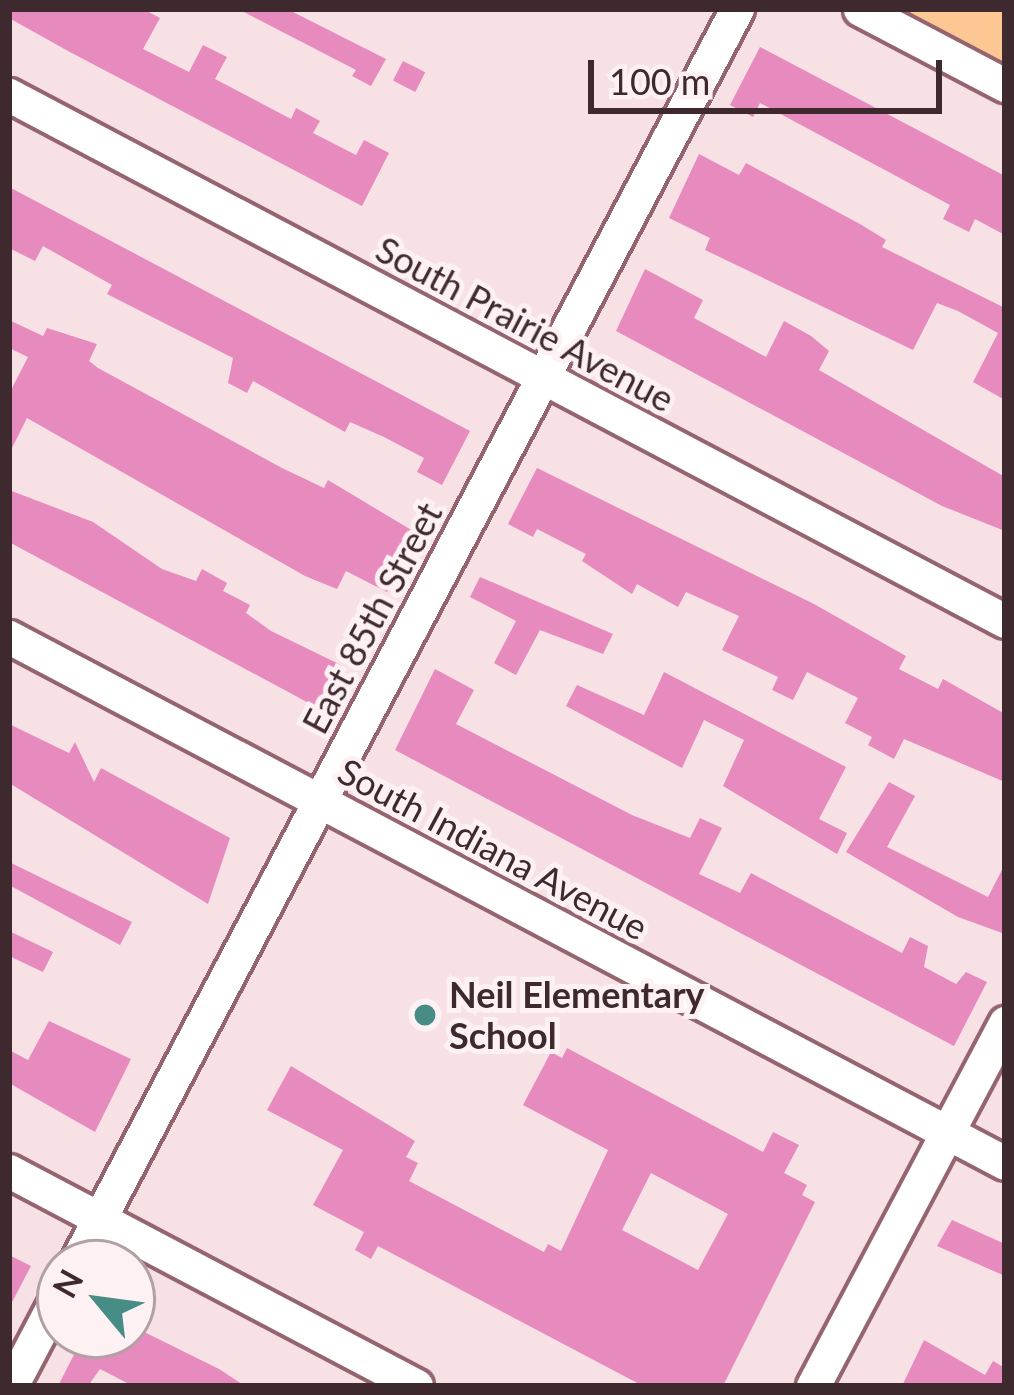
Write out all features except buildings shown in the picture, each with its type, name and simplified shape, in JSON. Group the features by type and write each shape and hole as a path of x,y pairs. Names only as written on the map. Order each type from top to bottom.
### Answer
{"street":[{"name":"East 85th Street","path":"89,1239 737,9"},
{"path":"860,9 1005,86"},
{"name":"South Prairie Avenue","path":"9,95 1005,621"},
{"name":"South Indiana Avenue","path":"9,637 1005,1163"},
{"path":"813,1386 1005,1023"},
{"path":"9,1171 416,1386"},
{"path":"11,1386 36,1339"}],"shaded area":[{"path":"899,9 1005,9 1005,65"}],"place":[{"name":"Neil Elementary School","path":"425,1015"}]}
